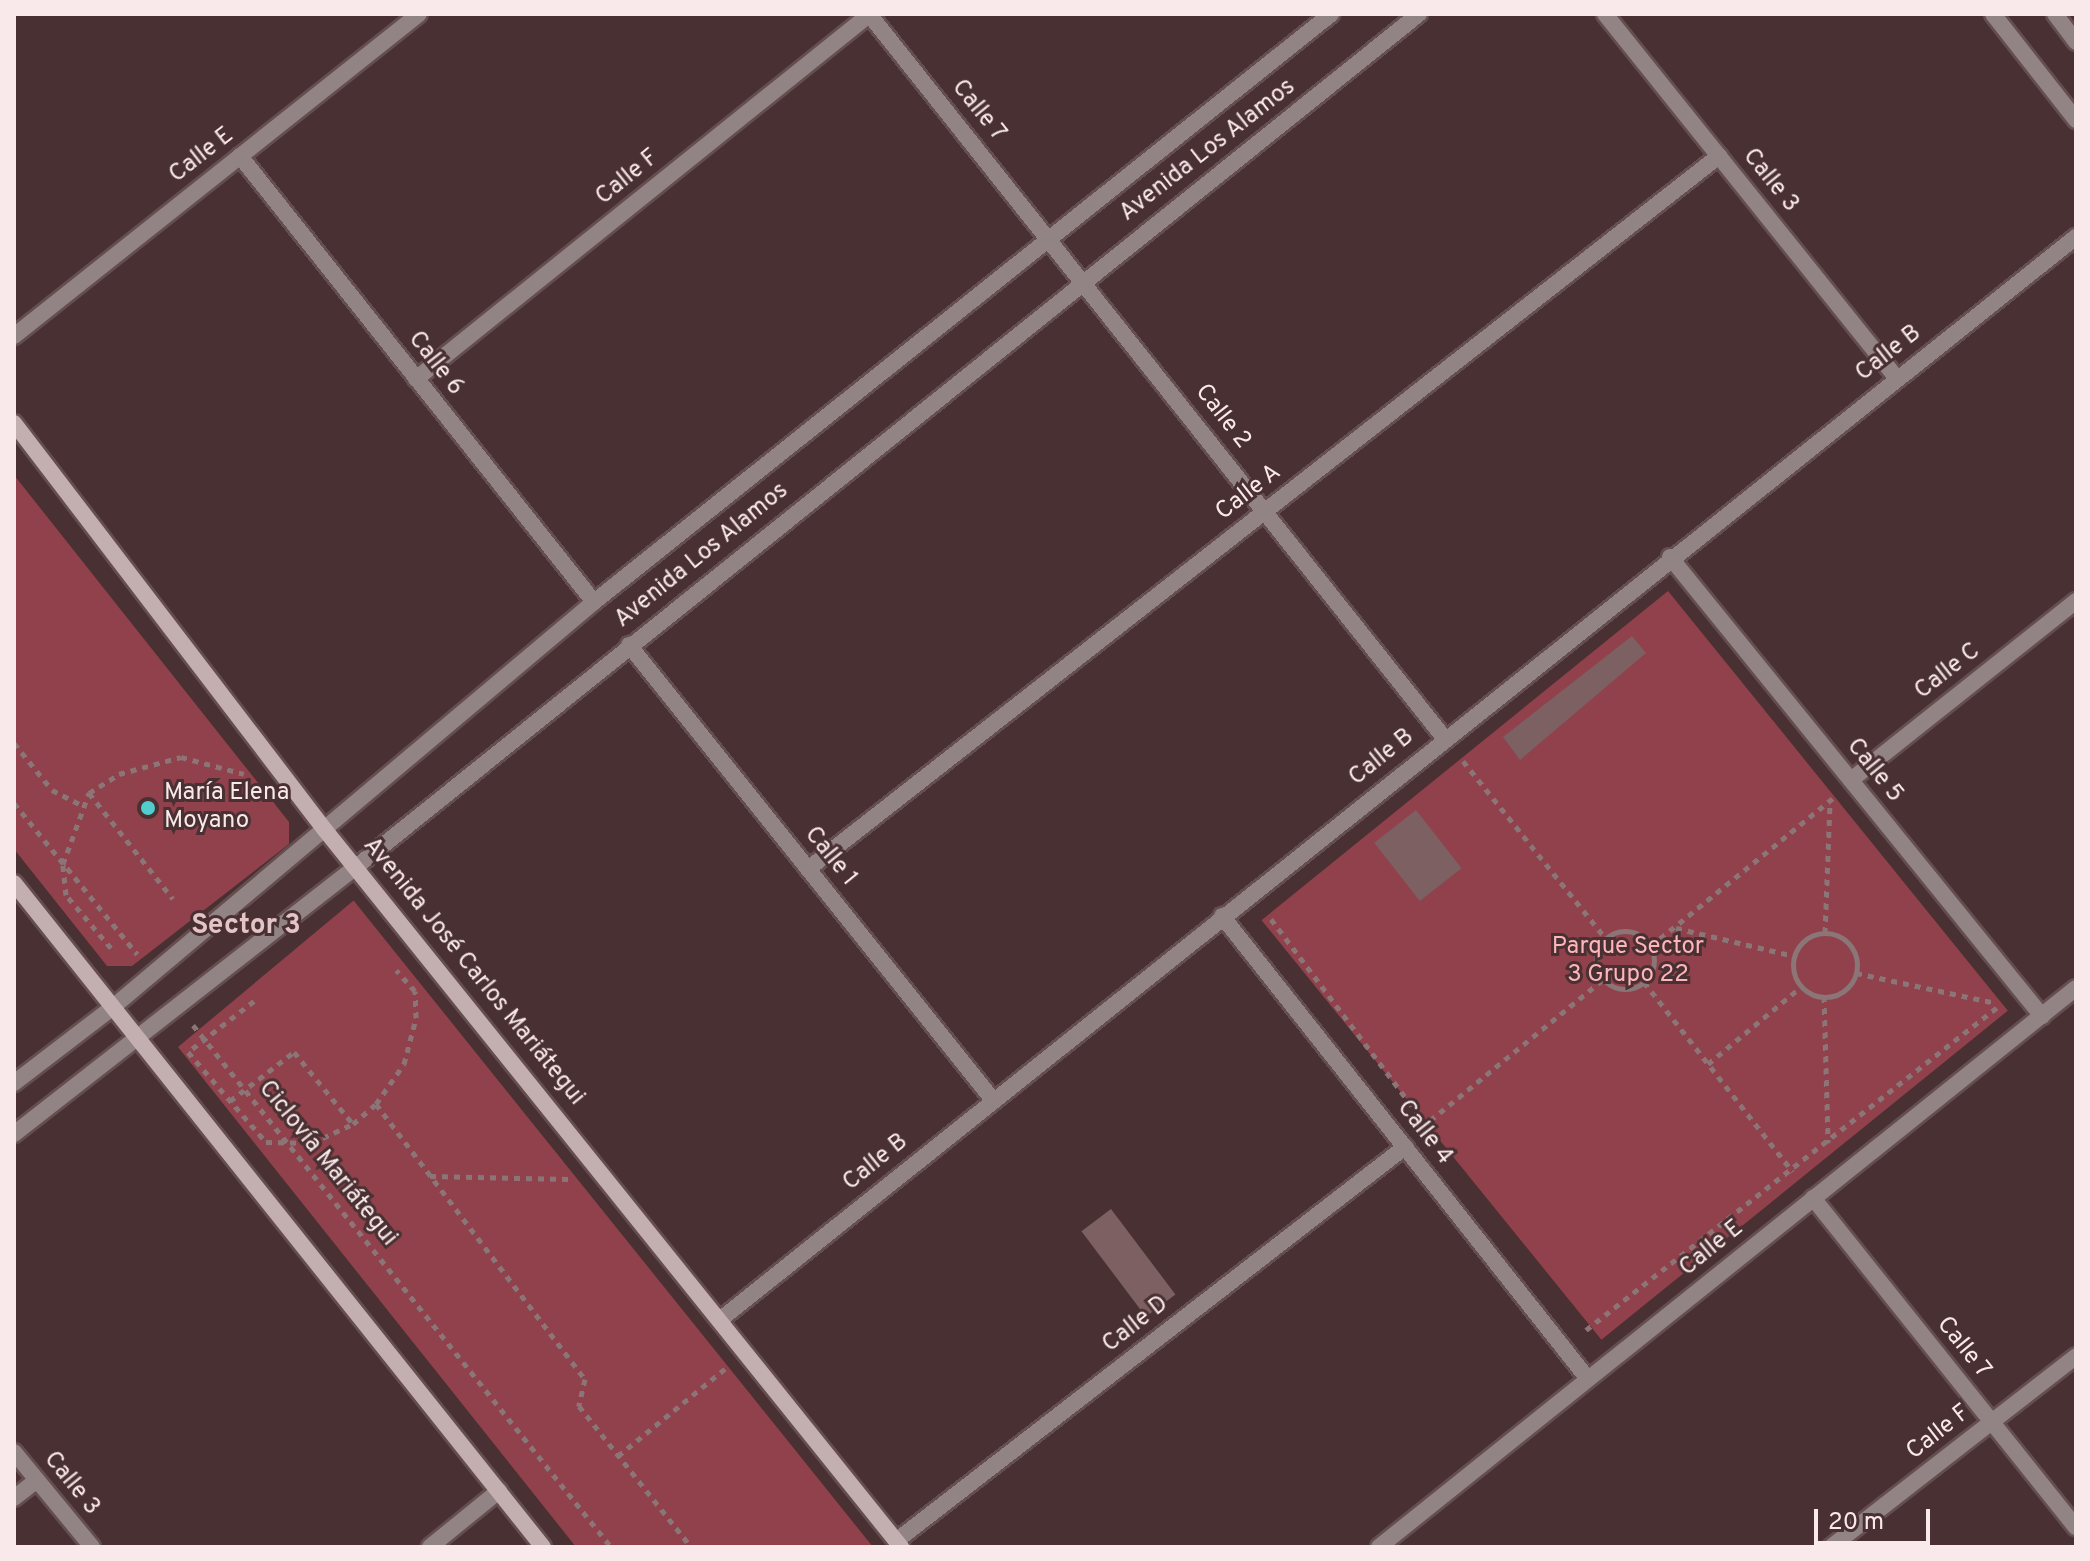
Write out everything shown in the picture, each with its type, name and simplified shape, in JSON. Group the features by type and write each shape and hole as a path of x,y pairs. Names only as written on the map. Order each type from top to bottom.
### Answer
{"main road":[{"name":"Avenida José Carlos Mariátegui","path":"14,423 325,830 748,1351 899,1544"},
{"path":"14,883 543,1547"}],"street":[{"name":"Calle E","path":"14,336 419,14"},
{"name":"Calle 7","path":"870,14 1050,238"},
{"name":"Calle F","path":"416,379 870,14"},
{"name":"Avenida Los Alamos","path":"14,1083 153,974 594,602 1331,14"},
{"name":"Avenida Los Alamos","path":"14,1134 356,867 1419,14"},
{"name":"Calle 3","path":"1605,14 1897,378"},
{"path":"1993,14 2076,120"},
{"path":"2055,14 2076,42"},
{"name":"Calle 6","path":"240,156 594,602"},
{"name":"Calle A","path":"808,869 1719,156"},
{"name":"Calle B","path":"721,1319 1670,557 2076,237"},
{"name":"Calle 2","path":"1050,238 1445,739"},
{"name":"Calle 5","path":"1670,557 2042,1016"},
{"name":"Calle C","path":"1852,781 2076,601"},
{"name":"Calle 1","path":"629,645 993,1100"},
{"name":"Calle 4","path":"1222,916 1588,1379"},
{"name":"Calle E","path":"1379,1547 2076,988"},
{"name":"Calle D","path":"899,1544 1405,1147"},
{"name":"Calle 7","path":"1813,1198 2076,1527"},
{"name":"Calle F","path":"1831,1547 2076,1356"},
{"name":"Calle 3","path":"14,1452 92,1547"},
{"path":"14,1498 37,1480"},
{"path":"430,1547 499,1491"}],"path":[{"path":"1445,739 1606,939"},
{"path":"14,743 52,790 81,805"},
{"path":"1452,773 1477,753"},
{"path":"111,948 66,895 63,864 81,805 89,793 119,774 181,757 241,771 250,783"},
{"path":"1651,946 1852,781"},
{"path":"1821,789 1840,813"},
{"path":"89,793 173,899"},
{"path":"1825,933 1830,801"},
{"path":"14,803 153,974"},
{"path":"1281,911 1269,920 1435,1135"},
{"path":"1675,928 1794,956"},
{"path":"1628,932 1651,946 1654,966 1644,982 1626,990 1604,979 1597,958 1606,939 1628,932"},
{"path":"1825,933 1852,947 1856,973 1849,987 1824,996 1802,986 1794,956 1805,939 1825,933"},
{"path":"254,1001 188,1052 266,1142 289,1145 312,1143 353,1124 376,1104 404,1064 416,1018 415,991 396,970"},
{"path":"1856,973 2001,1004 2042,1016"},
{"path":"1405,1147 1425,1123 1604,979"},
{"path":"1644,982 1813,1198"},
{"path":"1708,1064 1802,986"},
{"path":"1991,992 2001,1004"},
{"path":"1824,996 1828,1143"},
{"path":"1577,1318 1586,1330 1828,1143 2001,1004"},
{"name":"Ciclovía Mariátegui","path":"177,1005 611,1547"},
{"path":"230,1101 294,1052 353,1124"},
{"path":"376,1104 585,1379 579,1406 691,1547"},
{"path":"430,1176 610,1180"},
{"path":"618,1456 748,1351"}],"green space":[{"path":"14,475 289,822 289,844 132,966 107,966 14,849"},
{"name":"Parque Sector 3 Grupo 22","path":"1668,591 2008,1011 1601,1340 1262,920"},
{"path":"353,901 873,1547 576,1547 178,1047"}],"building":[{"path":"1632,636 1646,653 1520,760 1503,737"},
{"path":"1416,810 1462,868 1420,901 1374,843"},
{"path":"1111,1209 1175,1294 1146,1317 1081,1231"}],"place":[{"name":"María Elena Moyano","path":"148,808"}],"district":[{"name":"Sector 3","path":"246,926"}]}
